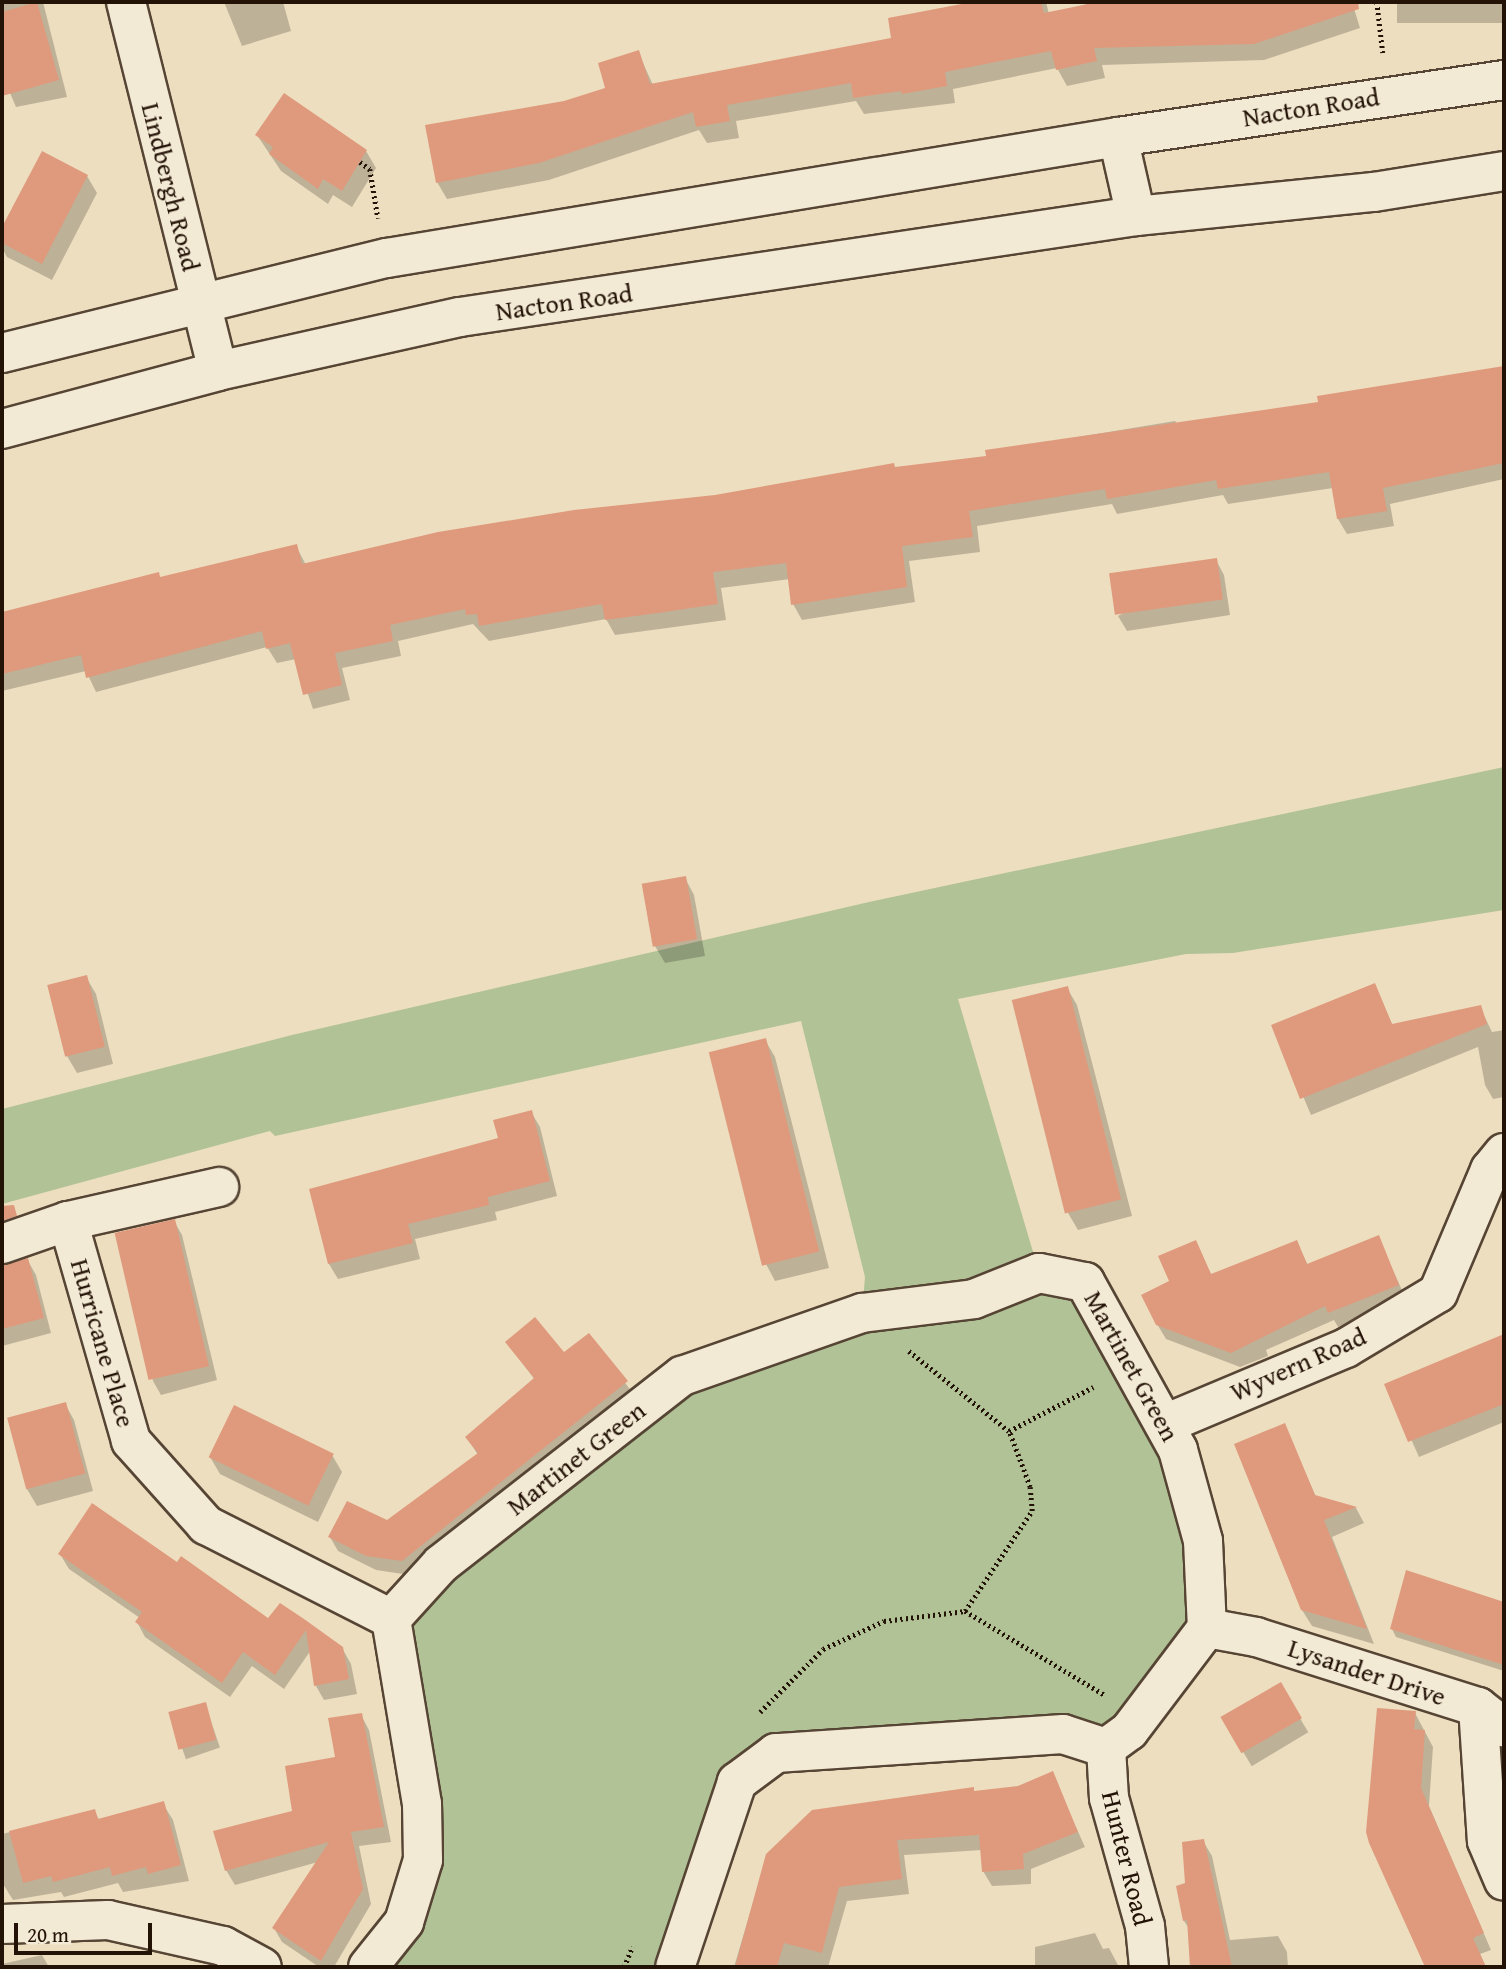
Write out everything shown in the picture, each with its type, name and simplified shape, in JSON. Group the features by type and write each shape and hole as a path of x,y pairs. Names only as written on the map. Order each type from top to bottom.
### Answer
{"street":[{"name":"Lindbergh Road","path":"126,2 218,371"},
{"name":"Nacton Road","path":"2,353 199,302 387,258 1118,137 1388,94 1504,80"},
{"path":"1118,137 1136,216"},
{"name":"Nacton Road","path":"2,429 218,371 460,317 1136,216 1374,192 1504,171"},
{"name":"Wyvern Road","path":"1165,1424 1346,1348 1438,1293 1490,1170 1504,1153"},
{"name":"Hurricane Place","path":"2,1244 68,1221 219,1187"},
{"name":"Hurricane Place","path":"68,1221 131,1441 206,1525 391,1619"},
{"name":"Martinet Green","path":"391,1619 441,1564 682,1376 862,1313 974,1299 1039,1272 1085,1282 1134,1366 1178,1450 1203,1541 1207,1628"},
{"path":"368,1967 404,1922 423,1860 422,1804 391,1619"},
{"path":"675,1967 737,1782 776,1753 1063,1734 1118,1740 1207,1628"},
{"name":"Lysander Drive","path":"1207,1628 1255,1637 1491,1717 1487,1841 1504,1881"},
{"name":"Hunter Road","path":"1118,1740 1108,1798 1144,1926 1149,1967"},
{"path":"2,1924 108,1920 223,1946 262,1967"}],"path":[{"path":"1377,2 1388,94"},
{"path":"360,162 370,169 387,258"},
{"path":"862,1313 1009,1431 1030,1487 1032,1511 965,1611"},
{"path":"1009,1431 1134,1366"},
{"path":"754,1717 823,1649 884,1621 965,1611 1102,1691 1118,1740"},
{"path":"624,1967 634,1942"}],"green space":[{"path":"1504,767 1504,910 1233,953 1186,954 958,999 1039,1272 1085,1282 1165,1424 1207,1628 1129,1731 776,1753 737,1782 675,1967 368,1967 423,1860 391,1619 682,1376 862,1313 865,1277 801,1021 275,1136 270,1131 2,1204 2,1109 292,1035 869,902"}],"building":[{"path":"37,2 59,80 2,96 2,12"},
{"path":"972,2 1041,2 1044,13 1098,2 1358,2 1359,9 1254,44 1094,48 1097,61 1056,70 1051,51 945,72 947,86 902,94 901,91 853,98 851,83 727,105 730,121 696,127 693,112 539,163 436,183 425,125 564,101 605,88 598,63 639,50 650,84 891,38 888,18"},
{"path":"284,93 367,150 342,191 323,179 318,189 269,154 273,147 255,135"},
{"path":"42,151 88,175 42,264 2,243 2,227"},
{"path":"1504,366 1504,463 1383,488 1387,511 1337,519 1329,472 1218,489 1216,480 1107,499 1105,489 969,511 973,537 902,546 907,587 791,605 786,563 713,572 718,604 658,613 605,620 602,604 479,626 477,614 466,615 465,609 390,625 393,641 335,653 342,685 303,695 290,643 266,649 262,631 86,678 81,655 2,674 2,612 159,572 160,577 297,544 302,564 438,532 574,510 715,495 894,463 895,467 986,456 985,450 1318,402 1317,396"},
{"path":"1217,558 1223,600 1115,615 1109,573"},
{"path":"686,876 697,939 653,947 642,884"},
{"path":"87,975 105,1047 65,1057 47,985"},
{"path":"1375,983 1392,1024 1481,1005 1487,1024 1300,1099 1271,1025"},
{"path":"1068,986 1121,1199 1065,1213 1012,1000"},
{"path":"766,1038 819,1251 762,1266 709,1052"},
{"path":"532,1110 550,1181 488,1197 489,1205 408,1224 413,1243 328,1264 309,1189 498,1138 493,1120"},
{"path":"14,1205 17,1216 2,1221 2,1206"},
{"path":"175,1219 209,1366 149,1380 115,1233"},
{"path":"1379,1235 1399,1285 1328,1313 1325,1306 1231,1353 1156,1325 1141,1295 1169,1281 1158,1256 1196,1240 1211,1274 1297,1240 1307,1264"},
{"path":"28,1258 44,1318 2,1329 2,1265"},
{"path":"535,1317 564,1352 589,1333 628,1381 402,1561 366,1556 328,1537 347,1501 387,1520 478,1453 465,1437 534,1378 505,1342"},
{"path":"1504,1334 1504,1404 1408,1442 1384,1384"},
{"path":"66,1402 85,1473 26,1489 7,1418"},
{"path":"234,1405 334,1454 308,1506 209,1457"},
{"path":"1285,1423 1315,1495 1357,1507 1324,1520 1367,1629 1301,1610 1234,1444"},
{"path":"92,1503 177,1562 181,1556 268,1618 280,1603 304,1619 343,1647 349,1679 314,1686 306,1630 275,1675 243,1652 222,1683 135,1622 142,1612 58,1554"},
{"path":"1406,1570 1504,1602 1504,1665 1390,1629"},
{"path":"1281,1682 1302,1718 1241,1753 1220,1717"},
{"path":"206,1702 216,1740 178,1750 168,1712"},
{"path":"1377,1708 1416,1711 1414,1729 1425,1730 1421,1788 1484,1933 1473,1938 1486,1967 1425,1967 1369,1843 1366,1832"},
{"path":"362,1713 384,1827 351,1832 363,1889 321,1961 272,1928 329,1842 225,1871 213,1831 292,1811 285,1766 335,1757 328,1718"},
{"path":"1053,1771 1078,1832 1023,1854 1024,1869 982,1872 979,1835 897,1840 902,1879 839,1887 822,1953 784,1943 777,1967 735,1967 766,1854 812,1810 974,1787 974,1791 1018,1786"},
{"path":"164,1801 181,1865 148,1874 146,1867 112,1876 110,1867 53,1882 51,1876 23,1883 9,1831 95,1809 98,1819"},
{"path":"1204,1839 1232,1967 1190,1967 1187,1920 1183,1921 1176,1886 1185,1883 1182,1842"}]}
